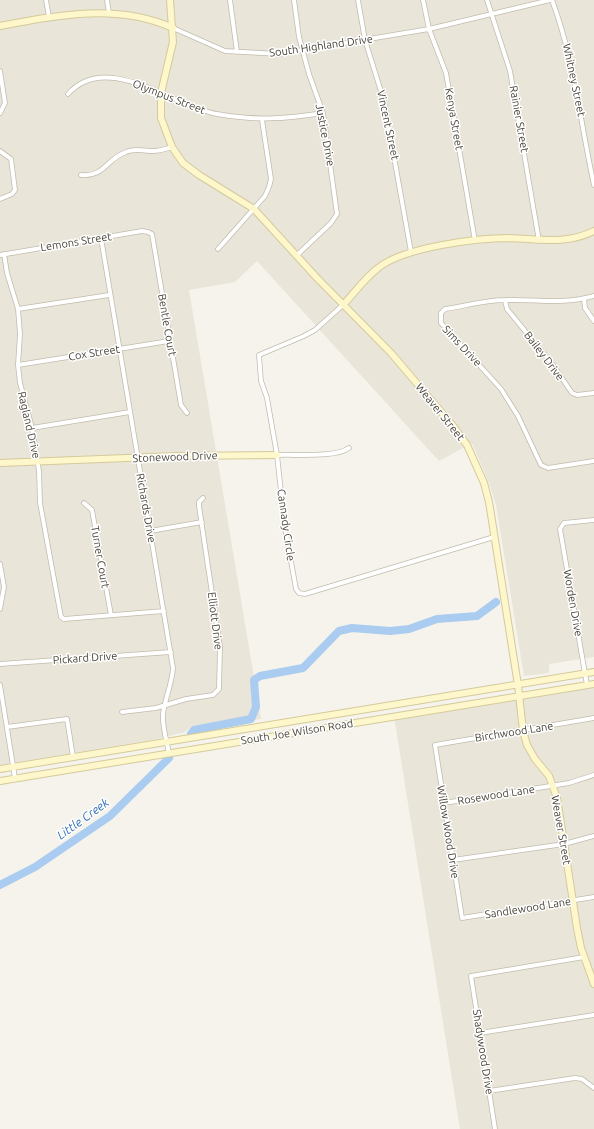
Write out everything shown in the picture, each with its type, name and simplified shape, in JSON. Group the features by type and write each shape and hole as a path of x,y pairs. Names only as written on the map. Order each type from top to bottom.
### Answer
{"street":[{"path":"46,0 49,18"},
{"path":"107,0 109,13"},
{"name":"Weaver Street","path":"170,0 173,42 161,93 161,118 172,148 183,163 199,175 254,209 296,256 344,304 427,395 454,427 467,445 484,483 489,502 527,745 535,759 549,776 553,785 577,928 584,957 594,984"},
{"path":"230,0 237,52"},
{"name":"Justice Drive","path":"294,0 302,50 323,113 337,214 331,223 296,256"},
{"name":"Vincent Street","path":"358,0 365,40 384,101 411,252"},
{"name":"Kenya Street","path":"423,0 429,29 446,73 475,241"},
{"name":"Rainier Street","path":"487,0 510,71 539,241"},
{"name":"South Highland Drive","path":"0,26 85,12 109,13 159,21 225,51 279,54 429,29 551,0"},
{"name":"Whitney Street","path":"551,0 564,31 572,62 594,185"},
{"path":"0,71 5,103 0,113"},
{"name":"Olympus Street","path":"68,94 76,86 92,80 110,78 131,81 189,106 215,114 262,120 323,113"},
{"path":"218,249 265,196 270,187 262,120"},
{"path":"81,175 92,176 100,172 112,160 127,151 160,151 172,148"},
{"path":"0,151 11,159 15,190 12,194 0,199"},
{"path":"344,304 378,268 411,252 475,241 509,238 539,241 560,241 594,231"},
{"name":"Lemons Street","path":"2,254 142,232 152,234"},
{"name":"Bentle Court","path":"152,234 181,405 187,413"},
{"name":"Richards Drive","path":"101,238 109,295 120,349 173,668 172,682 163,714 164,729 169,754"},
{"name":"Ragland Drive","path":"2,254 18,309 20,334 18,365 20,383 24,405 32,428 37,462 40,503 61,617 64,619 111,615"},
{"path":"18,309 109,295"},
{"name":"Sims Drive","path":"594,296 584,299 554,302 506,300 445,309 441,313 440,319 441,323 500,389 518,416 542,465 548,468 594,461"},
{"path":"584,299 585,308 594,321"},
{"name":"Bailey Drive","path":"506,300 507,309 553,365 572,393 577,396 594,392"},
{"name":"Cannady Circle","path":"344,304 315,330 259,355 261,381 267,398 277,455 285,528 295,587 299,593 311,592 494,537"},
{"name":"Cox Street","path":"18,365 170,341"},
{"path":"32,428 130,412"},
{"name":"Stonewood Drive","path":"0,463 333,453 344,451 349,448"},
{"name":"Elliott Drive","path":"122,712 166,706 186,699 214,695 219,689 220,647 199,506 199,502 203,498"},
{"name":"Turner Court","path":"84,503 92,510 111,615"},
{"name":"Worden Drive","path":"587,685 560,529 564,523 594,520"},
{"path":"150,531 202,522"},
{"path":"0,564 4,587 0,609"},
{"path":"111,615 164,611"},
{"name":"Pickard Drive","path":"0,664 170,652"},
{"name":"South Joe Wilson Road","path":"0,769 594,672"},
{"name":"South Joe Wilson Road","path":"0,781 594,684"},
{"path":"0,685 15,778"},
{"name":"Birchwood Lane","path":"435,745 594,718"},
{"path":"7,728 67,719 73,757"},
{"name":"Willow Wood Drive","path":"435,745 462,918"},
{"name":"Rosewood Lane","path":"444,803 569,783 594,775"},
{"path":"453,860 564,844 594,836"},
{"name":"Sandlewood Lane","path":"462,918 594,897"},
{"name":"Shadywood Drive","path":"495,1129 471,976 584,957"},
{"path":"480,1033 594,1015"},
{"path":"489,1091 575,1078 582,1079 594,1088"}],"shaded area":[{"path":"0,0 594,0 594,657 549,664 549,673 524,676 496,505 489,483 472,443 439,461 257,261 235,282 189,290 261,719 191,727 185,732 157,739 0,765"},
{"path":"594,687 594,1129 460,1129 394,716"}],"waterway":[{"name":"Little Creek","path":"191,734 194,730 251,719 256,707 254,680 260,676 303,668 339,631 352,628 390,631 409,629 437,619 477,616 496,602"},
{"name":"Little Creek","path":"0,885 35,867 110,816 169,758"}]}
